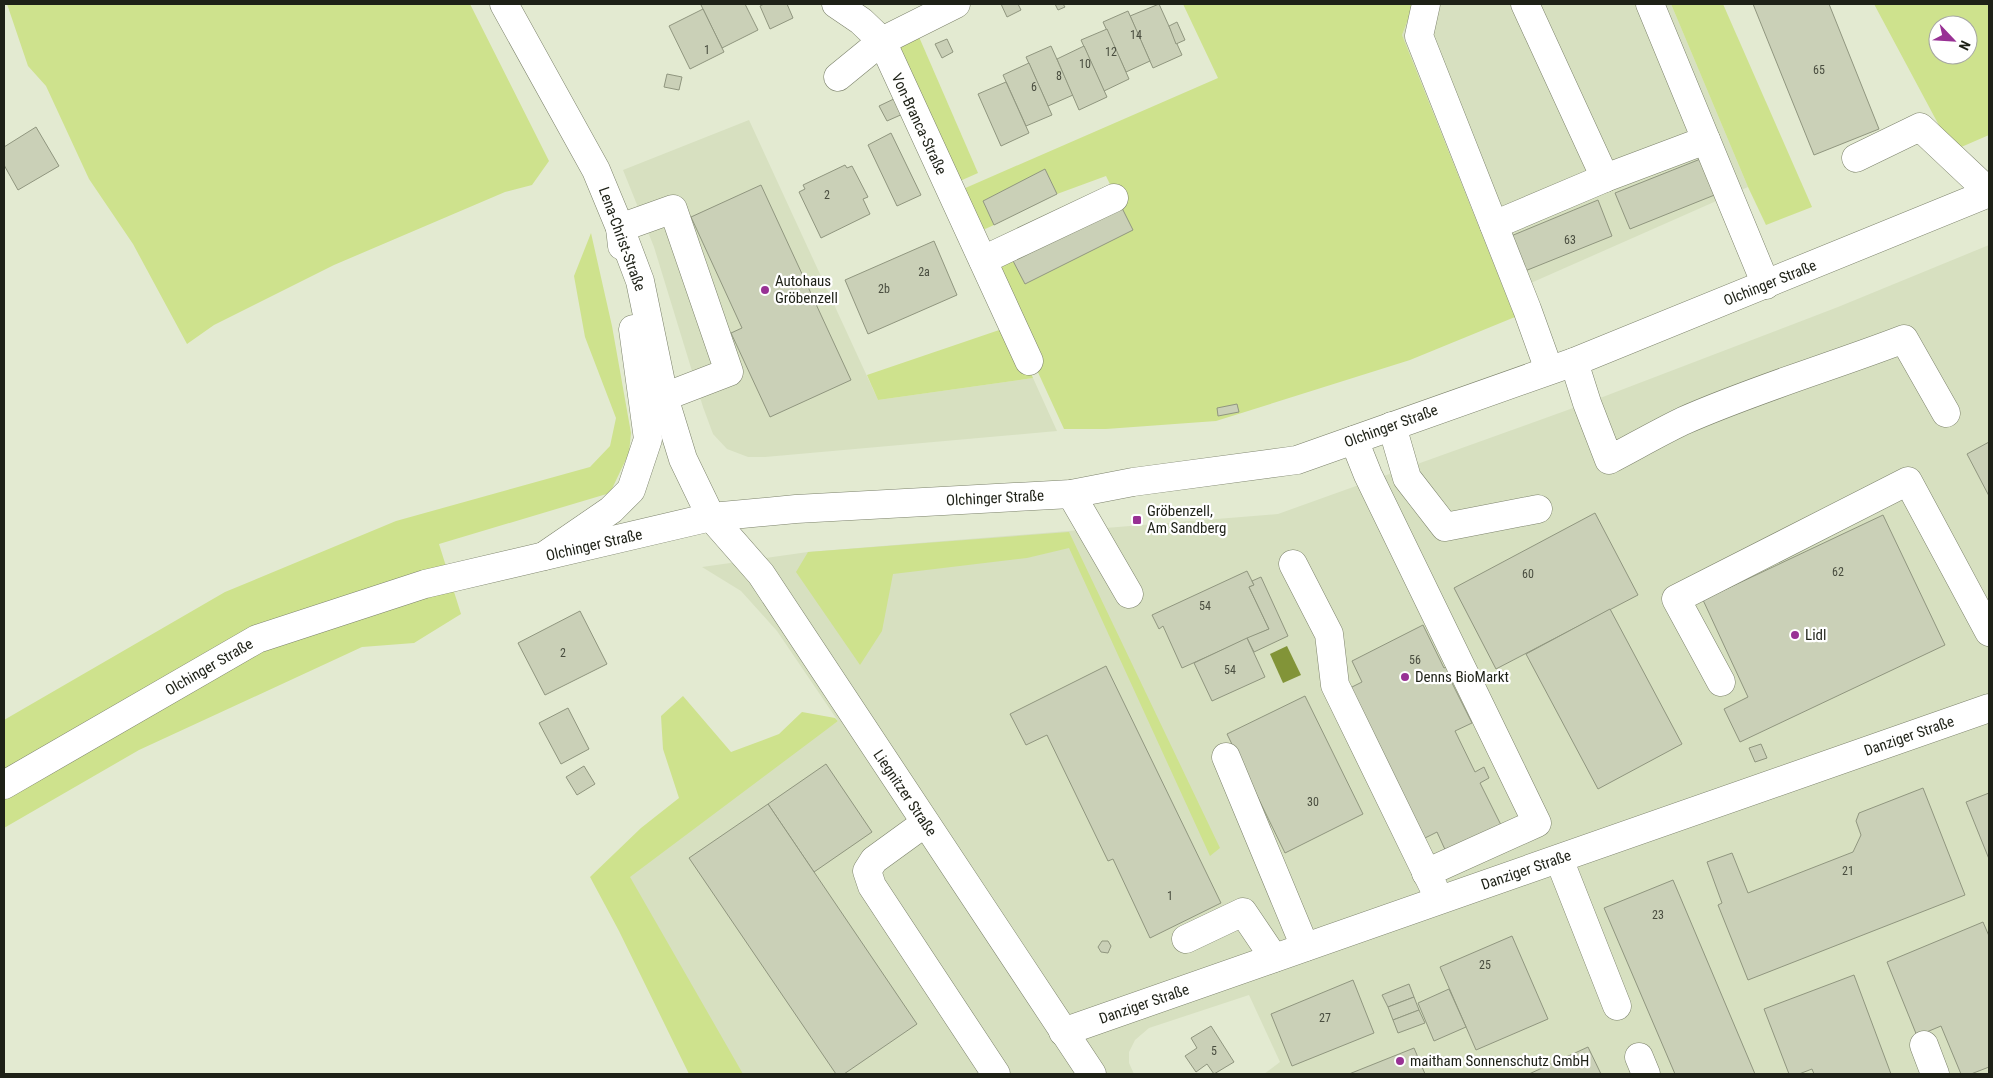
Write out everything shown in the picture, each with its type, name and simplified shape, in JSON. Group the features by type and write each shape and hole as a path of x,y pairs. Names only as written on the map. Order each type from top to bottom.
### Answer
{"street":[{"name":"Lena-Christ-Straße","path":"504,4 596,170 620,228 640,281 664,397 683,459 711,517"},
{"name":"Von-Branca-Straße","path":"836,4 861,21 882,41 1029,361"},
{"path":"838,77 882,41 956,4"},
{"path":"1426,4 1419,36 1537,334 1587,403 1609,460 1683,422 1764,389 1842,363 1904,339 1946,413"},
{"path":"1525,4 1605,178"},
{"path":"1650,4 1766,285"},
{"path":"1856,158 1920,128 1989,193"},
{"path":"1494,225 1605,178 1706,140"},
{"name":"Olchinger Straße","path":"4,785 258,639 425,584 711,517 796,509 1071,494 1133,482 1297,460 1562,366 1766,285 1989,193"},
{"path":"983,260 1114,198"},
{"path":"543,557 611,510 631,490 648,439 620,228 673,209 729,372 664,397"},
{"path":"1392,426 1408,478 1445,527 1538,509"},
{"path":"1354,440 1368,475 1537,823 1426,873"},
{"path":"1720,682 1676,599 1908,480 1989,632"},
{"path":"1071,494 1129,594"},
{"name":"Liegnitzer Straße","path":"711,517 761,574 1092,1074"},
{"path":"1293,564 1329,634 1335,685 1439,900"},
{"name":"Danziger Straße","path":"1063,1032 1989,708"},
{"path":"1226,757 1305,948"},
{"path":"925,823 874,860 867,871 869,879 996,1074"},
{"path":"1559,859 1617,1006"},
{"path":"1186,939 1243,912 1274,958"},
{"path":"1924,1045 1936,1074"}],"shaded area":[{"path":"7,4 470,4 549,161 532,185 505,192 334,265 214,325 187,344 133,244 89,179 46,86 28,66"},
{"path":"1183,4 1414,4 1402,35 1515,317 1410,360 1216,421 1106,429 1064,429 990,268 1011,257 1025,284 1132,230 1106,176 1057,194 1045,170 983,201 994,225 974,234 954,193 1218,78"},
{"path":"1414,4 1671,4 1748,187 1506,294 1402,35"},
{"path":"1671,4 1723,4 1812,207 1766,225 1748,187"},
{"path":"1874,4 1989,4 1989,135 1959,148 1942,131"},
{"path":"916,30 978,173 951,185 889,42"},
{"path":"749,120 878,400 1033,378 1057,431 765,457 748,457 727,449 713,434 654,247 623,170"},
{"path":"591,233 612,326 631,433 629,453 610,493 439,544 461,614 414,643 362,647 139,750 4,828 4,720 225,592 396,521 590,467 610,446 616,418 585,337 574,276"},
{"path":"1989,245 1989,1074 1264,1074 1280,1062 1249,995 1149,1028 1135,1040 1129,1052 1129,1063 1134,1074 700,1074 598,885 838,721 777,631 741,591 702,567 808,552 1278,514 1587,403 1838,307"},
{"path":"1011,326 1033,378 878,400 867,375"},
{"path":"1069,532 1220,848 1210,856 1069,548 1027,558 893,574 882,631 860,665 796,572 808,552"},
{"path":"1287,646 1301,675 1283,683 1270,654"},
{"path":"683,696 731,752 779,734 802,712 835,718 838,721 630,877 743,1074 689,1074 619,931 590,877 641,828 679,798 663,749 661,716"}],"building":[{"path":"745,4 758,30 722,48 701,5"},
{"path":"764,4 787,4 793,18 770,29 760,6"},
{"path":"1001,4 1018,4 1021,10 1007,17"},
{"path":"1055,4 1063,4 1065,7 1058,10"},
{"path":"1159,4 1182,55 1153,68 1130,16"},
{"path":"1753,4 1829,4 1879,129 1814,155"},
{"path":"703,9 724,52 690,69 669,26"},
{"path":"1128,11 1150,61 1126,72 1103,22"},
{"path":"1177,22 1185,40 1176,44 1169,26"},
{"path":"1107,29 1129,79 1104,91 1081,40"},
{"path":"947,39 953,52 942,58 935,44"},
{"path":"1051,46 1073,95 1048,106 1026,57"},
{"path":"1084,46 1107,97 1079,110 1057,59"},
{"path":"1029,63 1052,115 1026,126 1003,75"},
{"path":"667,74 682,77 679,90 664,87"},
{"path":"1006,82 1029,133 1001,146 978,94"},
{"path":"898,97 905,113 887,121 879,106"},
{"path":"36,127 59,166 18,190 4,165 4,147"},
{"path":"891,133 921,195 897,206 868,145"},
{"path":"1703,158 1717,194 1630,229 1615,193"},
{"path":"845,165 847,168 852,166 868,197 863,199 870,214 821,238 799,192 805,189 803,185"},
{"path":"1045,169 1057,194 994,225 983,201"},
{"path":"761,185 851,380 770,417 731,333 742,328 691,217"},
{"path":"1598,200 1612,236 1525,271 1511,236"},
{"path":"1119,202 1133,230 1025,284 1011,257"},
{"path":"934,241 957,295 868,334 845,280"},
{"path":"1237,404 1239,412 1218,416 1217,408"},
{"path":"1989,442 1989,496 1967,454"},
{"path":"1595,513 1638,595 1496,669 1454,588"},
{"path":"1883,515 1945,645 1740,742 1724,709 1748,697 1703,600"},
{"path":"1247,571 1254,585 1249,587 1269,629 1182,668 1163,626 1159,629 1152,615"},
{"path":"1261,577 1288,636 1254,652 1247,638 1269,629 1249,587 1254,585 1252,581"},
{"path":"1610,609 1682,744 1598,789 1526,654"},
{"path":"580,611 607,664 545,695 518,643"},
{"path":"1423,625 1444,668 1453,664 1459,675 1450,679 1472,723 1455,731 1475,772 1484,767 1489,778 1480,783 1502,827 1447,854 1437,832 1421,840 1346,690 1362,682 1352,661"},
{"path":"1247,638 1265,677 1212,701 1194,663"},
{"path":"1106,666 1221,903 1150,938 1113,859 1108,861 1047,735 1026,745 1010,714"},
{"path":"1305,696 1363,814 1285,853 1227,734"},
{"path":"568,708 589,749 561,764 539,723"},
{"path":"1761,744 1767,758 1755,762 1749,748"},
{"path":"826,764 872,832 814,872 768,804"},
{"path":"584,766 595,784 577,795 566,777"},
{"path":"1923,788 1965,895 1748,980 1718,905 1722,903 1707,862 1732,853 1748,893 1853,852 1861,835 1856,821 1859,813"},
{"path":"1989,793 1989,859 1966,802"},
{"path":"768,804 917,1024 844,1074 836,1074 689,858"},
{"path":"1673,880 1755,1074 1675,1074 1604,908"},
{"path":"1983,922 1989,936 1989,1067 1971,1074 1961,1074 1941,1026 1917,1036 1887,962"},
{"path":"1512,936 1548,1019 1476,1050 1440,967"},
{"path":"1102,941 1108,941 1111,946 1108,953 1101,952 1098,947"},
{"path":"1854,975 1891,1074 1814,1074 1812,1069 1799,1074 1789,1074 1764,1009"},
{"path":"1353,980 1374,1033 1292,1066 1271,1014"},
{"path":"1409,984 1414,997 1388,1007 1382,995"},
{"path":"1449,989 1466,1027 1434,1041 1418,1003"},
{"path":"1414,997 1419,1010 1393,1020 1388,1007"},
{"path":"1419,1010 1425,1023 1398,1033 1393,1020"},
{"path":"1211,1026 1234,1062 1214,1074 1207,1064 1196,1072 1185,1056 1197,1048 1191,1038"},
{"path":"1588,1047 1601,1074 1529,1074"},
{"name":"maitham Sonnenschutz GmbH","path":"1414,1048 1425,1074 1349,1074"}],"place":[{"name":"Autohaus Gröbenzell","path":"765,290"},
{"name":"Gröbenzell, Am Sandberg","path":"1137,520"},
{"name":"Lidl","path":"1795,635"},
{"name":"Denns BioMarkt","path":"1405,677"},
{"name":"maitham Sonnenschutz GmbH","path":"1400,1061"}]}
